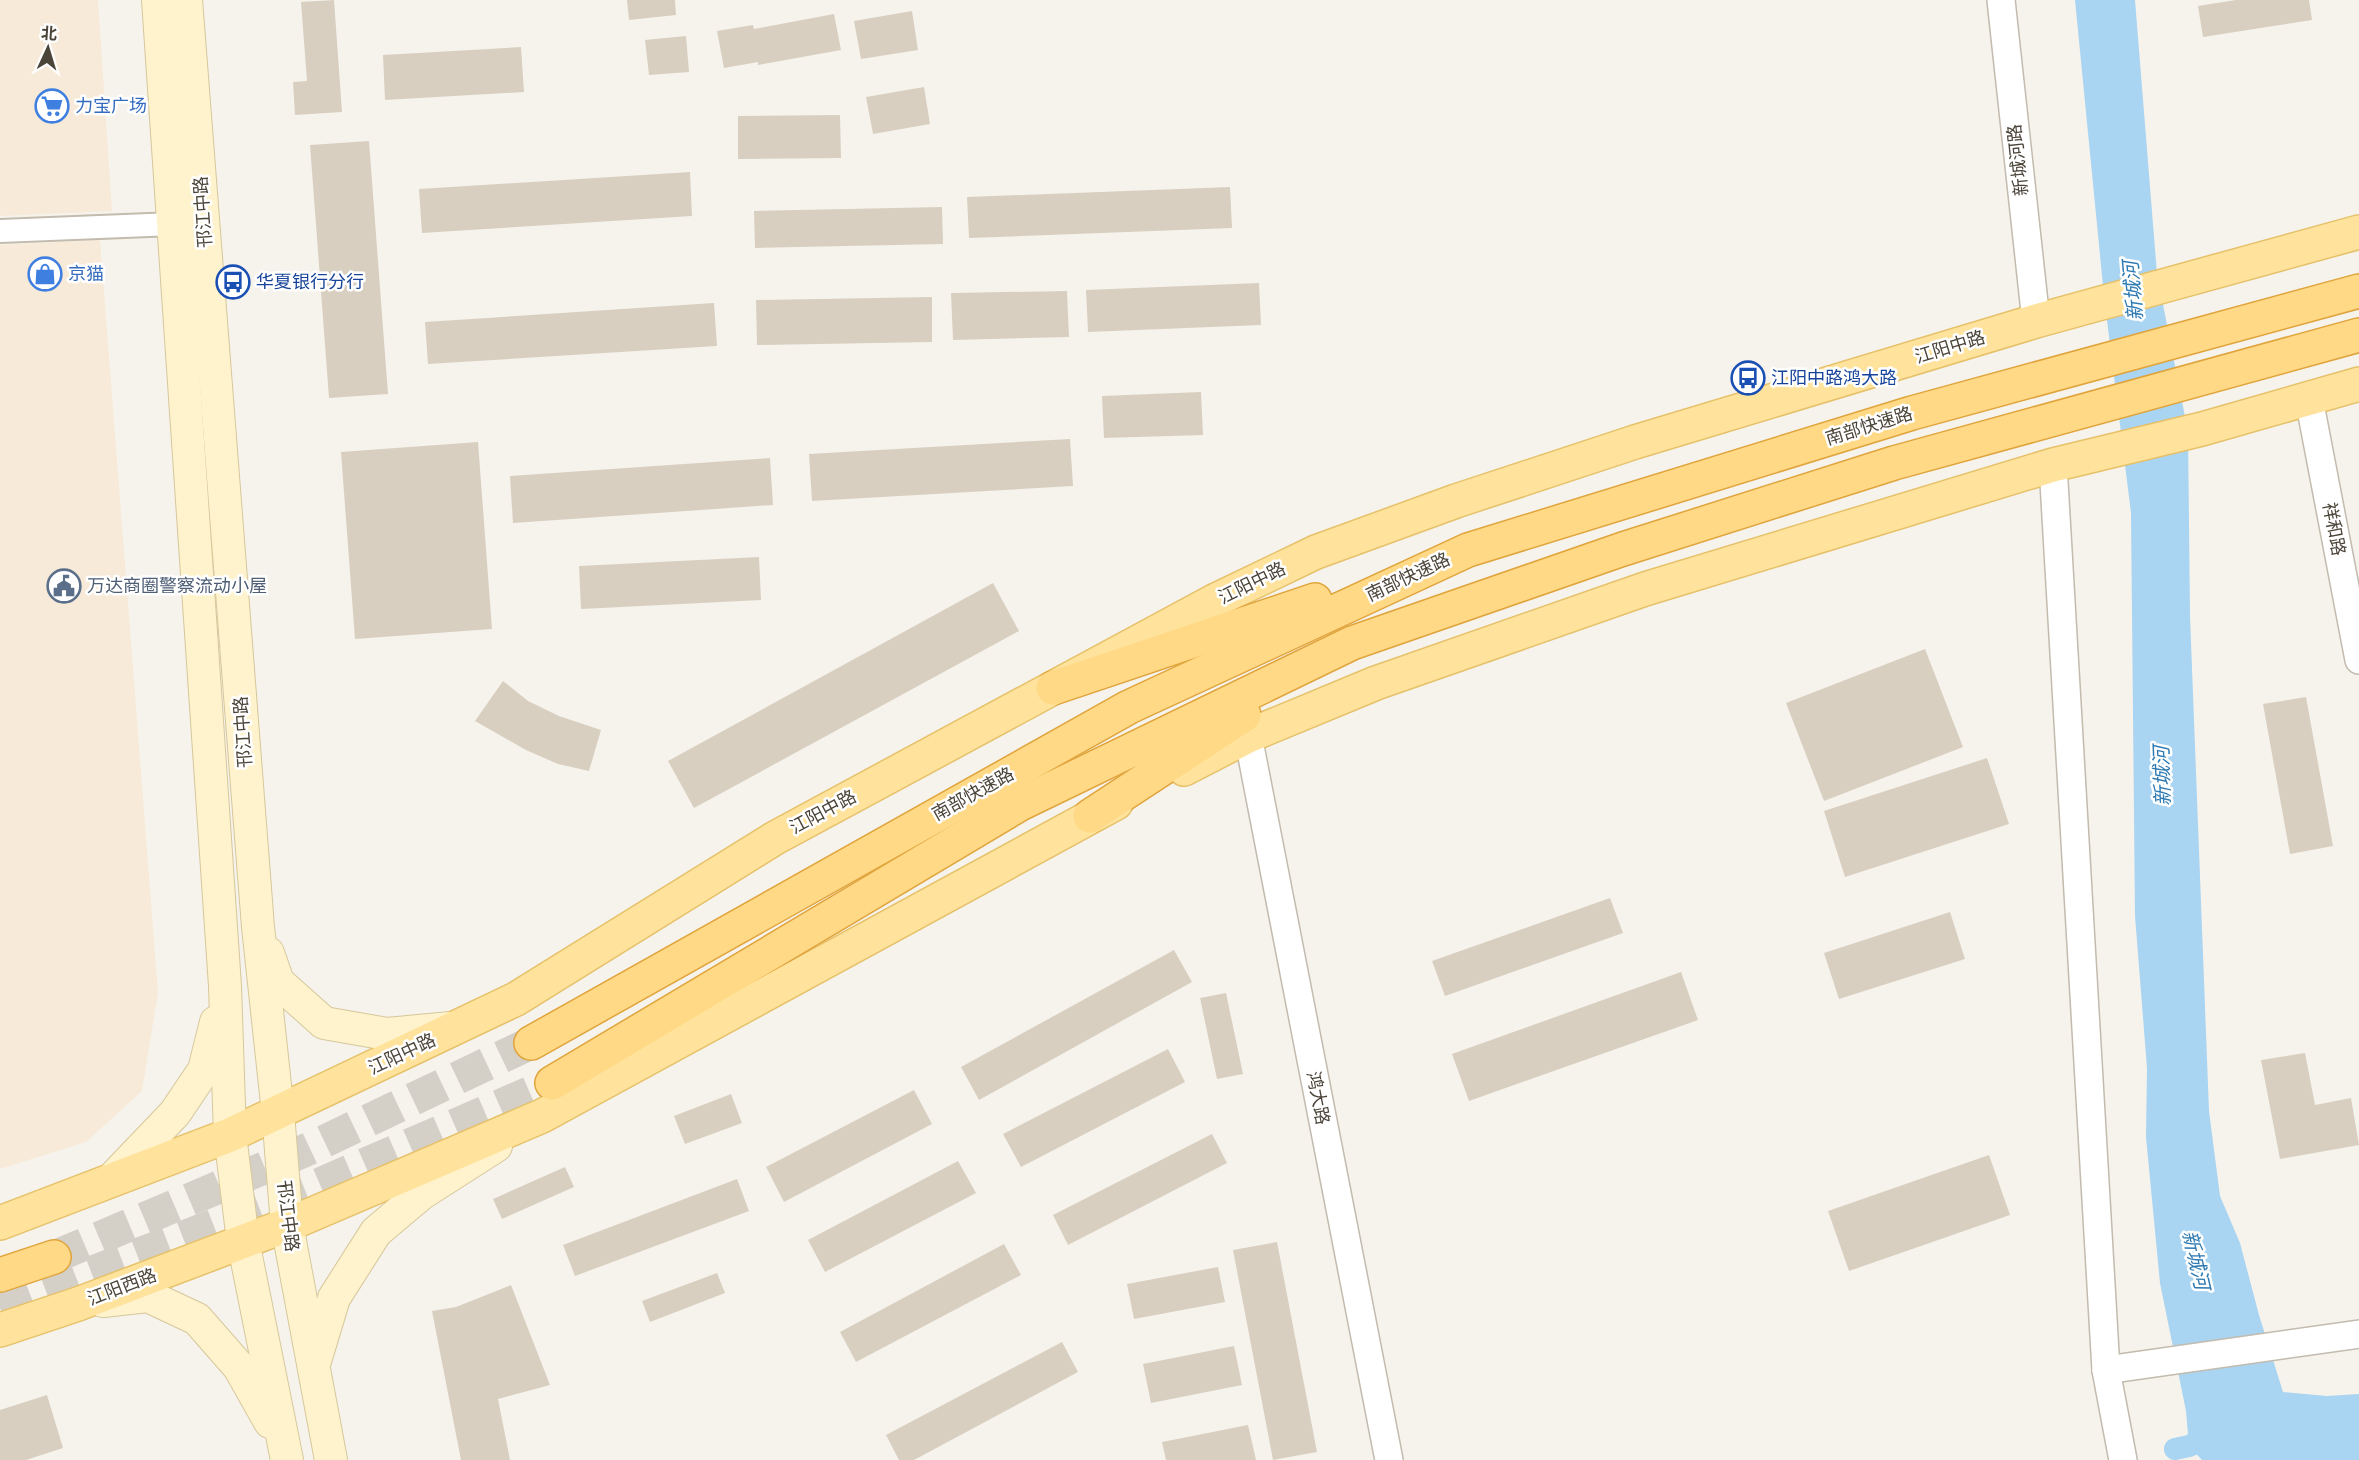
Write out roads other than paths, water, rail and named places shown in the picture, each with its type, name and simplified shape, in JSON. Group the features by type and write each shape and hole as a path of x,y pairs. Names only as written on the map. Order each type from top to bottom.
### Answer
{"highway":[{"path":"2271,315 2359,280"},
{"name":"南部快速路","path":"531,1043 1129,707 1467,550 1912,413 2359,291"},
{"name":"南部快速路","path":"552,1083 1020,804 1352,643 1623,549 1894,463 2359,335"},
{"path":"2284,355 2359,341"},
{"path":"1053,688 1467,550"},
{"path":"1090,816 1352,643"},
{"path":"0,1275 54,1257"}],"main road":[{"name":"邗江中路","path":"158,0 225,986 230,1135 243,1241 286,1454"},
{"name":"邗江中路","path":"186,0 258,927 278,1113 287,1225 331,1460"},
{"name":"江阳中路","path":"230,1135 516,999 775,838 1214,601 1316,552 1456,501 1624,445 2036,321 2359,232"},
{"path":"314,1365 334,1298 376,1232 422,1194 542,1116 1090,816 1248,736 1376,684 1645,589 2053,465 2202,429 2359,384"},
{"path":"258,927 278,982 324,1023 387,1034 458,1028"},
{"path":"111,1180 175,1113 204,1070 225,986"},
{"path":"243,1241 287,1225 542,1116"},
{"path":"0,1223 230,1135"},
{"name":"江阳西路","path":"0,1330 78,1304 243,1241"},
{"path":"78,1304 148,1296 197,1319 240,1367 286,1454"}],"street":[{"name":"新城河路","path":"2001,0 2036,321"},
{"path":"0,231 174,224"},
{"name":"祥和路","path":"2309,399 2359,660"},
{"path":"2053,465 2106,1370 2123,1460"},
{"name":"鸿大路","path":"1248,736 1389,1460"},
{"path":"2106,1370 2359,1334"}],"water":[{"name":"新城河","path":"2075,0 2135,0 2157,274 2188,432 2190,616 2209,1111 2220,1196 2240,1243 2283,1392 2327,1396 2359,1394 2359,1460 2202,1460 2189,1446 2186,1411 2160,1283 2146,1137 2147,1068 2135,916 2131,513 2104,296"}],"waterway":[{"path":"2175,1449 2189,1446 2215,1434"}],"tunnel":[{"path":"54,1257 304,1151 531,1043"},
{"path":"0,1308 313,1187 552,1083"}],"place":[{"name":"力宝广场","path":"52,106"},
{"name":"京猫","path":"45,274"},
{"name":"华夏银行分行","path":"233,282"},
{"name":"江阳中路鸿大路","path":"1748,378"},
{"name":"万达商圈警察流动小屋","path":"64,586"}]}
